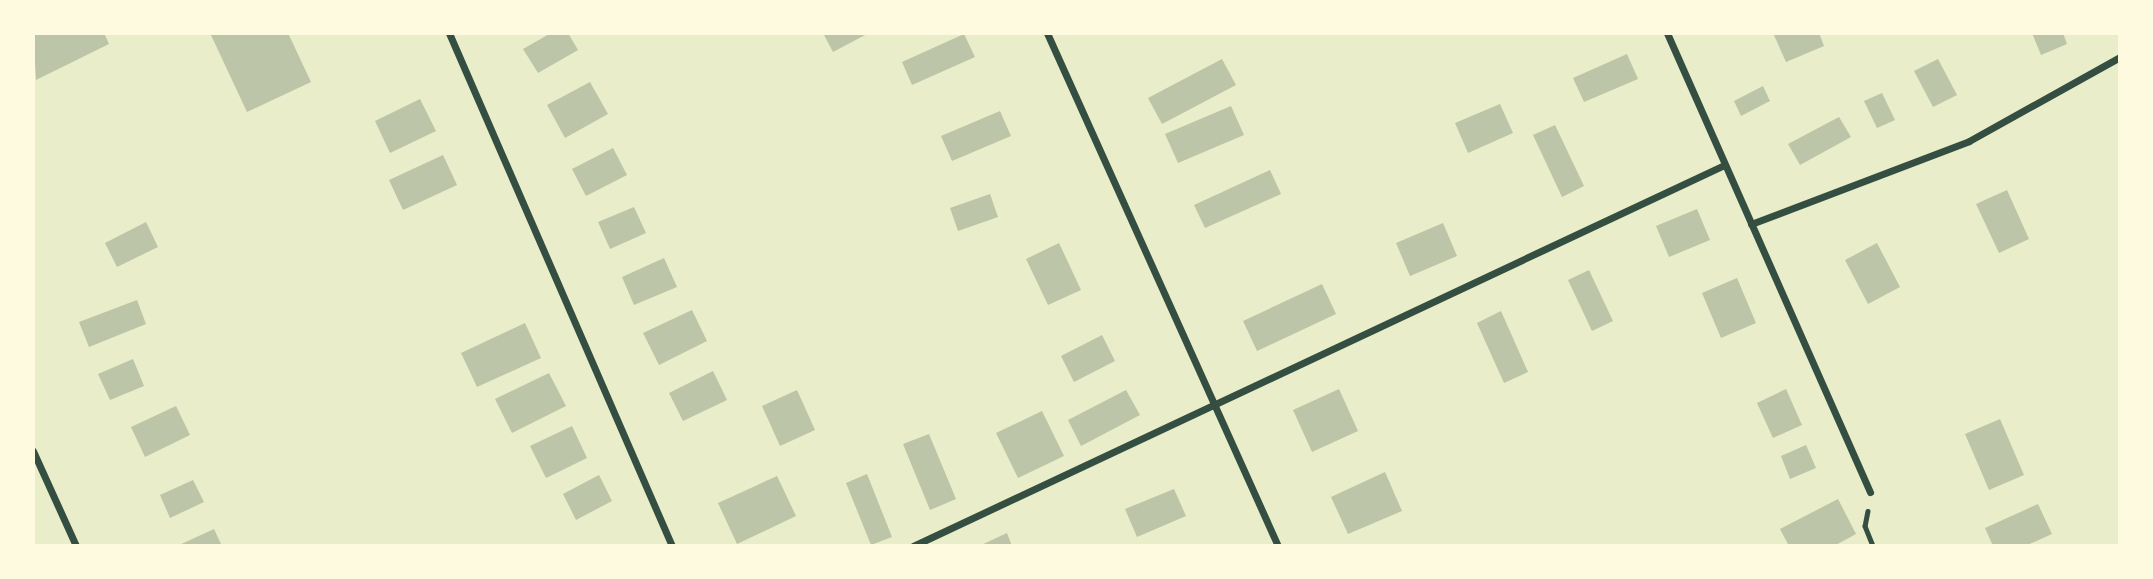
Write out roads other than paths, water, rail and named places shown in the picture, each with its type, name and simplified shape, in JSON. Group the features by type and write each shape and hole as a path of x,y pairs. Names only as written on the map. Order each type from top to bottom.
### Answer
{"street":[{"path":"449,33 672,546"},
{"path":"1047,33 1278,546"},
{"path":"1667,33 1870,492"},
{"path":"1751,224 1969,141 2120,57"},
{"path":"914,546 1215,402 1724,165"},
{"path":"33,451 76,546"}]}
